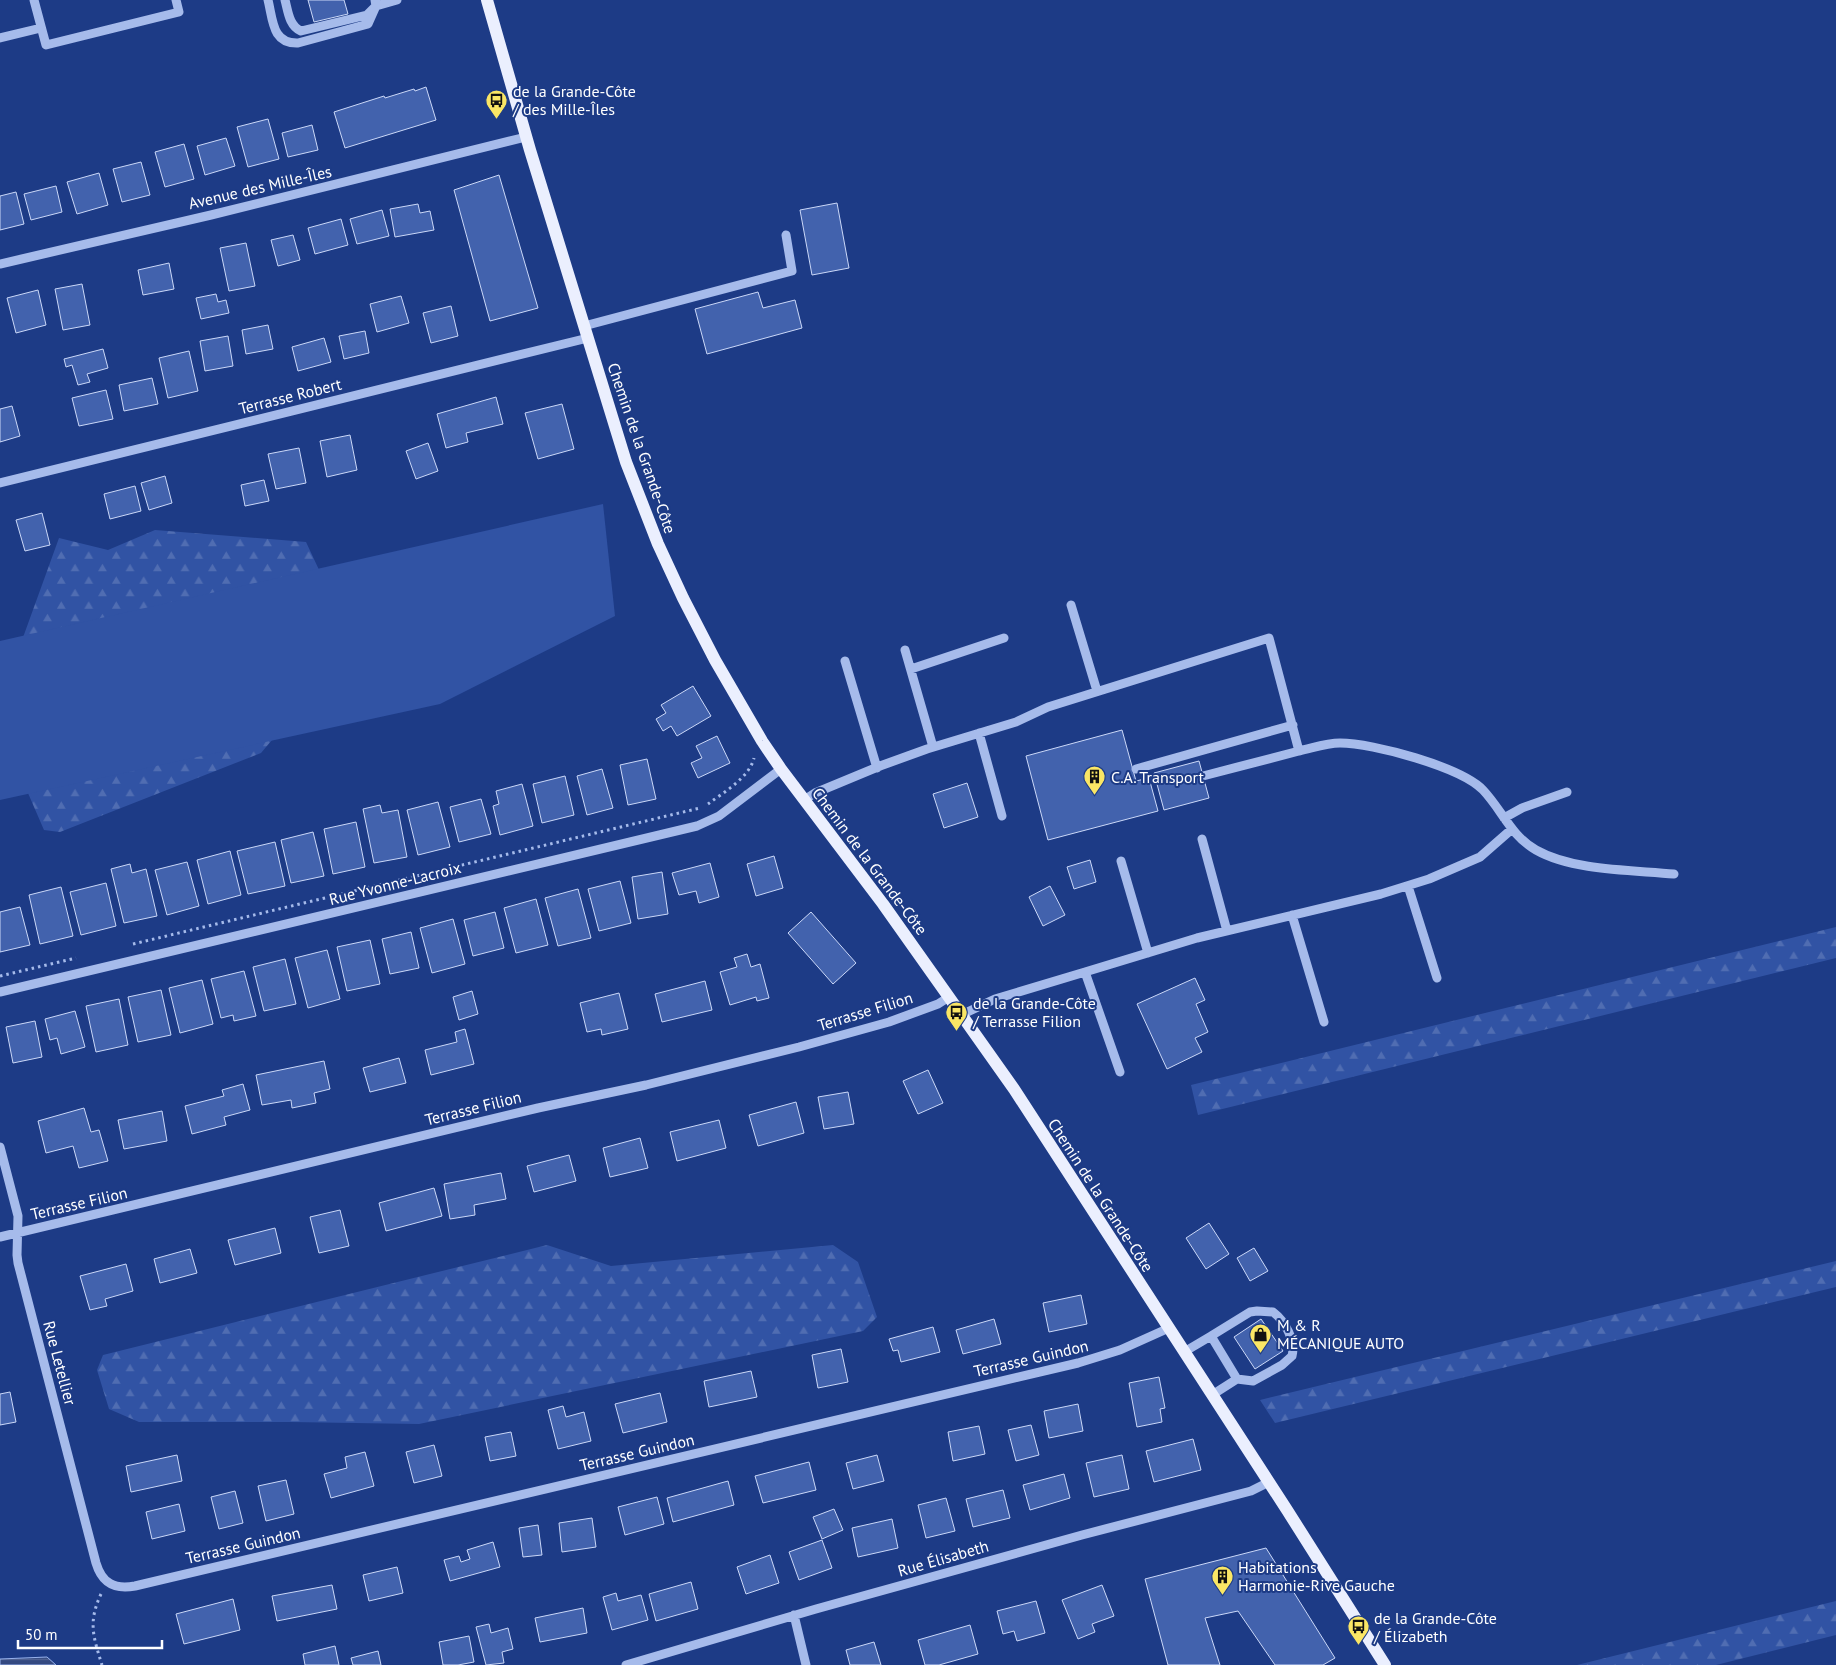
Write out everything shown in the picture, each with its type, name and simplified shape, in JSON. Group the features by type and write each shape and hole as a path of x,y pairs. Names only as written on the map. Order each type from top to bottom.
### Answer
{"main road":[{"name":"Chemin de la Grande-Côte","path":"487,0 526,137 626,462 661,551 715,660 762,741 781,769 883,904 1014,1089 1385,1665"}],"street":[{"path":"34,0 46,45 179,12 176,0"},
{"path":"268,0 277,35 290,44 298,44 368,24 375,3"},
{"path":"285,0 291,22 301,31 367,15 375,3 397,0"},
{"path":"0,38 41,28"},
{"name":"Avenue des Mille-Îles","path":"0,264 526,137"},
{"name":"Terrasse Robert","path":"0,483 586,332 792,271 786,235"},
{"path":"1071,605 1097,691"},
{"path":"911,669 1004,638"},
{"path":"804,800 815,793 877,768 933,747 1016,722 1048,706 1269,638 1299,751"},
{"path":"905,650 933,747"},
{"path":"845,661 877,768"},
{"path":"1136,769 1293,726"},
{"path":"979,733 1002,816"},
{"path":"1203,776 1330,744 1358,744 1435,764 1473,781 1484,791 1512,829 1534,849 1557,859 1589,866 1674,874"},
{"name":"Rue Yvonne-Lacroix","path":"0,992 697,826 719,816 781,769"},
{"path":"1504,818 1522,808 1567,792"},
{"path":"961,1015 995,999 1148,953 1429,879 1473,860 1489,850 1512,829"},
{"path":"1202,839 1227,931"},
{"path":"1121,860 1148,953"},
{"path":"1408,886 1437,978"},
{"path":"1292,915 1324,1022"},
{"path":"1085,972 1120,1072"},
{"name":"Terrasse Filion","path":"0,1237 538,1108 646,1085 799,1047 889,1022 938,1004 949,997"},
{"name":"Rue Letellier","path":"0,1147 18,1216 17,1255 21,1272 96,1563 105,1586"},
{"path":"1184,1352 1250,1312 1273,1312 1283,1322 1292,1344 1292,1356 1282,1365 1254,1381 1237,1379 1212,1395"},
{"name":"Terrasse Guindon","path":"105,1586 135,1586 1078,1363 1114,1353 1169,1328"},
{"path":"1211,1336 1237,1379"},
{"name":"Rue Élisabeth","path":"626,1665 794,1615 1082,1535 1251,1491 1268,1482"},
{"path":"794,1615 806,1665"}],"path":[{"name":"Rue Yvonne-Lacroix","path":"131,945 701,808 744,775 751,767 754,758"},
{"path":"0,976 84,956"},
{"path":"102,1665 95,1642 93,1618 105,1586"}],"green space":[{"path":"603,504 615,616 440,704 0,800 0,641"},
{"path":"155,530 306,542 327,587 298,709 261,753 60,832 44,830 2,733 0,701 59,538 108,550"},
{"path":"1836,927 1836,958 1198,1115 1191,1085"},
{"path":"547,1245 611,1266 833,1245 858,1262 877,1317 863,1331 419,1424 139,1422 109,1409 97,1370 103,1355"},
{"path":"1836,1261 1836,1287 1275,1423 1260,1400"},
{"path":"1836,1601 1836,1635 1716,1665 1577,1665"}],"shaded area":[{"path":"47,1657 56,1665 0,1665 0,1659"}],"building":[{"path":"308,0 344,0 348,14 314,22"},
{"path":"426,87 436,120 345,148 334,112 384,96 385,98"},
{"path":"268,119 279,159 248,167 237,127"},
{"path":"312,125 318,150 288,157 282,133"},
{"path":"226,138 235,166 205,175 197,146"},
{"path":"184,144 194,179 165,187 155,152"},
{"path":"141,162 150,195 122,202 113,169"},
{"path":"99,173 108,205 77,214 67,182"},
{"path":"499,175 538,308 490,321 454,190"},
{"path":"56,186 62,212 31,220 24,194"},
{"path":"16,192 24,224 0,230 0,196"},
{"path":"837,203 849,268 812,275 800,210"},
{"path":"418,204 420,213 430,211 434,230 395,237 390,209"},
{"path":"382,210 389,236 357,244 350,219"},
{"path":"341,219 348,245 315,254 308,228"},
{"path":"293,235 300,260 278,266 271,240"},
{"path":"246,243 255,286 229,291 220,248"},
{"path":"169,263 174,289 143,295 138,270"},
{"path":"82,284 90,325 63,330 55,289"},
{"path":"38,290 46,325 16,333 7,298"},
{"path":"758,292 763,308 795,300 802,328 707,354 695,309"},
{"path":"216,294 218,302 226,300 229,313 201,319 196,298"},
{"path":"401,296 409,323 377,332 370,304"},
{"path":"451,306 458,336 431,343 423,313"},
{"path":"268,325 273,349 246,354 242,330"},
{"path":"365,331 369,353 344,359 339,336"},
{"path":"228,336 233,366 205,371 200,341"},
{"path":"324,338 331,362 298,371 292,347"},
{"path":"103,349 108,368 87,374 90,382 78,385 72,365 66,367 64,359"},
{"path":"189,351 198,391 168,398 159,358"},
{"path":"152,378 158,404 124,411 119,385"},
{"path":"106,390 113,419 79,426 72,398"},
{"path":"496,397 503,424 466,433 468,442 446,448 437,414"},
{"path":"562,404 574,449 538,459 525,413"},
{"path":"12,406 20,436 0,442 0,409"},
{"path":"350,435 357,470 327,477 320,441"},
{"path":"428,443 438,471 416,479 406,451"},
{"path":"299,448 306,483 276,489 268,454"},
{"path":"165,476 172,503 149,510 141,483"},
{"path":"264,480 269,501 245,506 241,485"},
{"path":"135,486 141,511 110,519 104,494"},
{"path":"42,513 50,545 25,551 16,520"},
{"path":"693,686 711,716 677,736 671,726 663,731 656,719 666,713 661,705"},
{"name":"C.A. Transport","path":"1122,730 1136,781 1149,778 1158,811 1048,840 1026,756"},
{"path":"717,736 730,763 698,778 691,763 702,758 696,746"},
{"path":"647,759 656,799 628,805 620,765"},
{"path":"1199,761 1209,798 1164,810 1154,773"},
{"path":"602,769 613,808 587,815 577,776"},
{"path":"565,776 574,815 542,823 533,784"},
{"path":"967,783 978,817 944,828 933,794"},
{"path":"522,784 533,826 500,835 493,806 499,804 496,791"},
{"path":"481,799 491,834 459,842 450,807"},
{"path":"438,802 450,847 418,855 407,810"},
{"path":"380,805 382,813 398,810 407,857 374,863 363,809"},
{"path":"356,822 365,867 333,874 324,829"},
{"path":"313,832 324,876 291,883 281,840"},
{"path":"275,842 285,886 248,894 237,851"},
{"path":"230,851 241,895 208,904 197,860"},
{"path":"774,856 783,888 756,896 747,864"},
{"path":"1090,860 1096,882 1074,889 1067,867"},
{"path":"187,862 199,906 167,915 155,870"},
{"path":"710,863 719,897 699,903 696,891 679,895 672,873"},
{"path":"130,864 132,873 146,869 157,916 124,923 111,869"},
{"path":"662,872 668,914 638,919 632,877"},
{"path":"620,881 631,923 599,931 588,889"},
{"path":"106,883 116,926 81,935 70,892"},
{"path":"1050,886 1065,915 1043,926 1029,897"},
{"path":"61,887 73,936 40,944 29,895"},
{"path":"578,889 591,938 558,946 545,898"},
{"path":"536,899 548,945 516,953 504,908"},
{"path":"20,907 30,945 0,952 0,912"},
{"path":"495,912 504,948 473,956 464,920"},
{"path":"811,912 856,963 833,984 788,933"},
{"path":"453,919 465,964 432,973 420,928"},
{"path":"411,932 419,968 390,974 382,939"},
{"path":"370,940 380,984 347,991 337,947"},
{"path":"327,950 340,999 308,1008 295,958"},
{"path":"747,954 751,967 760,964 769,998 757,1001 756,997 730,1005 720,972 737,967 734,958"},
{"path":"285,959 296,1004 264,1011 253,967"},
{"path":"244,971 256,1016 234,1021 233,1015 221,1018 211,979"},
{"path":"1195,978 1205,1000 1196,1004 1208,1032 1195,1038 1202,1052 1167,1069 1137,1004"},
{"path":"202,980 213,1024 180,1033 169,988"},
{"path":"705,981 712,1010 662,1022 655,994"},
{"path":"161,990 171,1035 138,1042 128,997"},
{"path":"472,991 478,1014 459,1020 453,997"},
{"path":"619,993 628,1029 602,1035 601,1029 587,1032 580,1003"},
{"path":"119,999 128,1045 96,1052 86,1006"},
{"path":"75,1011 85,1047 61,1054 57,1038 50,1040 45,1019"},
{"path":"35,1021 42,1057 13,1063 6,1027"},
{"path":"465,1029 474,1064 431,1075 425,1050 457,1042 455,1032"},
{"path":"399,1058 406,1083 370,1092 363,1068"},
{"path":"324,1061 330,1089 314,1093 316,1103 292,1108 291,1100 262,1105 256,1075"},
{"path":"928,1070 943,1103 918,1114 903,1081"},
{"path":"243,1084 250,1110 224,1117 226,1125 192,1134 185,1106 224,1096 222,1090"},
{"path":"848,1092 854,1124 824,1129 818,1097"},
{"path":"796,1102 804,1133 758,1146 749,1115"},
{"path":"84,1108 91,1132 99,1130 108,1161 79,1168 73,1146 46,1153 38,1121"},
{"path":"162,1111 167,1141 124,1149 118,1120"},
{"path":"719,1120 726,1148 677,1161 670,1132"},
{"path":"640,1138 648,1168 610,1177 603,1148"},
{"path":"569,1155 576,1181 534,1192 527,1166"},
{"path":"501,1173 506,1199 474,1205 475,1215 450,1219 444,1184"},
{"path":"434,1188 442,1216 386,1231 379,1203"},
{"path":"340,1210 349,1246 319,1253 310,1217"},
{"path":"1209,1223 1229,1254 1206,1269 1186,1238"},
{"path":"275,1228 281,1253 235,1265 228,1240"},
{"path":"1254,1248 1268,1271 1250,1281 1237,1258"},
{"path":"190,1249 197,1273 160,1283 154,1259"},
{"path":"126,1264 133,1291 105,1299 107,1306 90,1310 80,1276"},
{"path":"1081,1295 1087,1324 1049,1332 1043,1303"},
{"path":"994,1319 1001,1344 963,1354 956,1330"},
{"path":"1261,1319 1283,1351 1255,1369 1234,1337"},
{"path":"933,1327 940,1352 901,1362 898,1350 893,1351 889,1339"},
{"path":"841,1349 848,1382 818,1388 812,1355"},
{"path":"751,1371 757,1397 709,1407 704,1381"},
{"path":"1159,1377 1165,1408 1160,1409 1162,1422 1137,1427 1129,1383"},
{"path":"10,1392 16,1422 0,1425 0,1394"},
{"path":"660,1393 667,1422 623,1433 615,1404"},
{"path":"1078,1404 1083,1431 1049,1438 1044,1411"},
{"path":"563,1406 566,1417 584,1412 591,1441 558,1449 548,1410"},
{"path":"1031,1425 1039,1455 1016,1461 1008,1430"},
{"path":"979,1426 985,1454 953,1461 948,1432"},
{"path":"511,1432 516,1456 490,1461 485,1437"},
{"path":"1193,1439 1201,1470 1154,1482 1146,1451"},
{"path":"434,1445 442,1476 414,1483 406,1452"},
{"path":"365,1452 374,1486 331,1498 324,1474 347,1468 345,1457"},
{"path":"177,1455 182,1481 131,1492 126,1466"},
{"path":"877,1455 884,1481 853,1489 846,1463"},
{"path":"1122,1455 1129,1489 1094,1497 1086,1463"},
{"path":"809,1462 816,1490 763,1503 755,1476"},
{"path":"1064,1474 1070,1498 1030,1510 1023,1485"},
{"path":"286,1480 294,1514 266,1521 258,1486"},
{"path":"728,1481 734,1505 673,1522 667,1498"},
{"path":"1003,1490 1010,1518 973,1527 966,1499"},
{"path":"235,1491 243,1523 219,1529 211,1497"},
{"path":"657,1497 664,1524 625,1535 618,1507"},
{"path":"946,1498 955,1531 926,1538 918,1505"},
{"path":"179,1504 185,1531 152,1539 146,1512"},
{"path":"834,1509 843,1530 822,1539 813,1517"},
{"path":"592,1518 596,1547 562,1552 559,1523"},
{"path":"892,1519 898,1548 858,1557 852,1528"},
{"path":"538,1525 542,1555 523,1557 519,1528"},
{"path":"822,1540 832,1568 799,1580 789,1552"},
{"path":"493,1542 500,1567 450,1581 444,1560 459,1556 461,1562 470,1559 467,1550"},
{"name":"Habitations Harmonie-Rive Gauche","path":"1266,1548 1335,1658 1323,1665 1275,1665 1238,1611 1205,1618 1220,1665 1168,1665 1145,1579"},
{"path":"770,1555 779,1583 746,1594 737,1567"},
{"path":"397,1567 403,1593 369,1601 363,1575"},
{"path":"691,1582 698,1609 656,1621 649,1594"},
{"path":"332,1585 337,1609 277,1621 272,1596"},
{"path":"1102,1585 1114,1616 1092,1624 1095,1632 1078,1639 1062,1600"},
{"path":"616,1593 618,1601 641,1595 648,1620 612,1630 603,1597"},
{"path":"233,1599 240,1630 184,1644 176,1614"},
{"path":"1036,1601 1045,1633 1017,1641 1014,1631 1003,1634 997,1611"},
{"path":"583,1608 587,1633 540,1642 535,1618"},
{"path":"489,1624 491,1633 508,1628 513,1649 502,1652 504,1663 486,1665 476,1627"},
{"path":"970,1625 978,1654 939,1665 925,1665 918,1640"},
{"path":"469,1636 474,1662 443,1665 439,1642"},
{"path":"874,1642 881,1665 850,1665 846,1650"},
{"path":"335,1646 339,1665 305,1665 303,1654"},
{"path":"378,1651 381,1665 353,1665 351,1658"}],"place":[{"name":"de la Grande-Côte / des Mille-Îles","path":"497,119"},
{"name":"C.A. Transport","path":"1095,796"},
{"name":"de la Grande-Côte / Terrasse Filion","path":"957,1031"},
{"name":"M & R MÉCANIQUE AUTO","path":"1261,1353"},
{"name":"Habitations Harmonie-Rive Gauche","path":"1222,1595"},
{"name":"de la Grande-Côte / Élizabeth","path":"1358,1646"}]}
